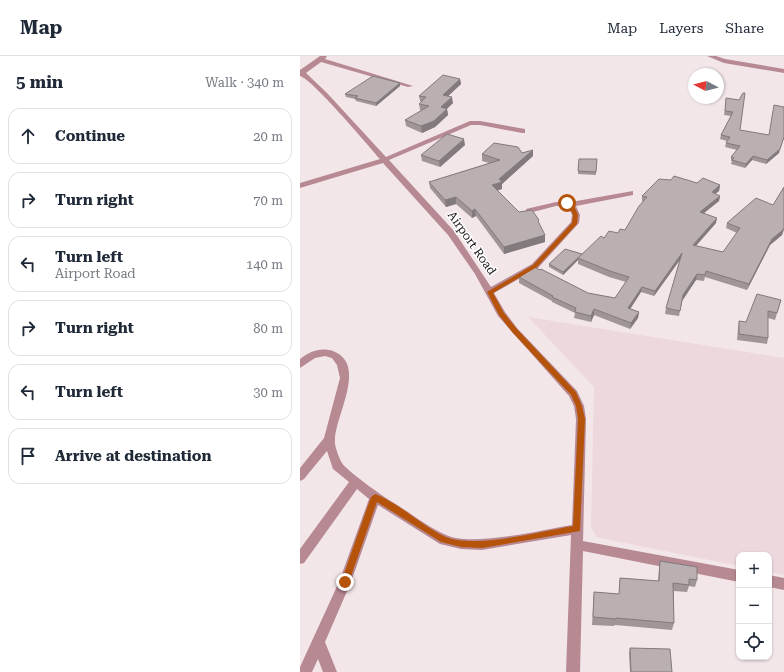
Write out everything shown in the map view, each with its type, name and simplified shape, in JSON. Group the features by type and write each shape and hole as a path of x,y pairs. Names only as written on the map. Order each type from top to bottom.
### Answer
{"street":[{"path":"710,56 724,61 784,71"},
{"path":"300,73 322,58 410,86"},
{"name":"Airport Road","path":"300,73 309,78 325,94 451,232 490,292 501,314 514,330 562,380 573,394 579,406 581,419 573,672"},
{"path":"300,186 384,160 470,123 480,123 522,131"},
{"path":"530,211 556,204 571,204 630,193"},
{"path":"490,292 538,268 575,223 576,215 571,204"},
{"path":"300,364 312,354 325,352 336,356 342,365 345,378 329,440 300,476"},
{"path":"329,440 337,466 355,482 375,497 444,540 461,544 482,545 577,529"},
{"path":"300,559 355,482"},
{"path":"305,672 345,582 375,497"},
{"path":"577,545 736,575"},
{"path":"772,582 784,584"},
{"path":"318,642 330,672"}],"shaded area":[{"path":"528,317 784,358 784,575 772,573 772,552 736,552 736,565 596,536 591,527 594,387"}],"building":[{"path":"443,75 460,79 443,95 452,97 441,107 447,109 434,121 421,126 405,120 429,106 419,104 426,97 419,96"},
{"path":"373,76 400,83 376,103 355,98 358,96 345,94"},
{"path":"743,93 745,93 740,130 769,135 774,105 784,107 784,137 780,149 767,160 753,156 746,164 732,160 734,158 731,157 740,146 726,143 730,137 721,135 733,112 725,111 726,98 739,100"},
{"path":"447,134 464,139 439,161 421,155"},
{"path":"494,143 518,147 522,153 533,150 499,179 502,182 492,185 519,212 532,210 539,220 538,221 545,235 504,247 475,209 472,211 456,197 445,200 429,182 500,160 482,154"},
{"path":"579,159 597,159 596,172 578,171"},
{"path":"674,176 697,183 703,178 720,185 712,192 720,196 700,212 717,218 693,245 723,252 740,228 727,223 756,198 773,205 784,187 784,228 772,239 749,284 706,271 705,275 697,274 683,295 680,311 666,308 682,253 655,291 642,287 628,308 639,312 631,323 594,309 591,316 575,312 576,308 552,297 553,296 519,277 534,267 540,270 541,269 588,293 615,298 629,277 578,258 601,236 604,238 609,231 618,233 620,229 625,230 639,206 647,197 642,196 659,179 671,180"},
{"path":"565,249 582,254 563,272 549,264"},
{"path":"757,294 781,300 777,313 768,311 768,338 739,334 739,321 746,322"},
{"path":"660,561 697,567 697,580 689,579 689,585 673,583 674,623 593,617 594,592 619,594 620,578 659,581"},
{"path":"630,648 670,649 672,672 631,672"}],"route":[{"path":"345,582 375,497 444,540 461,544 482,545 577,529 581,419 579,406 573,394 562,380 514,330 501,314 490,292 535,266 575,223 576,215 571,204 567,203"}]}
